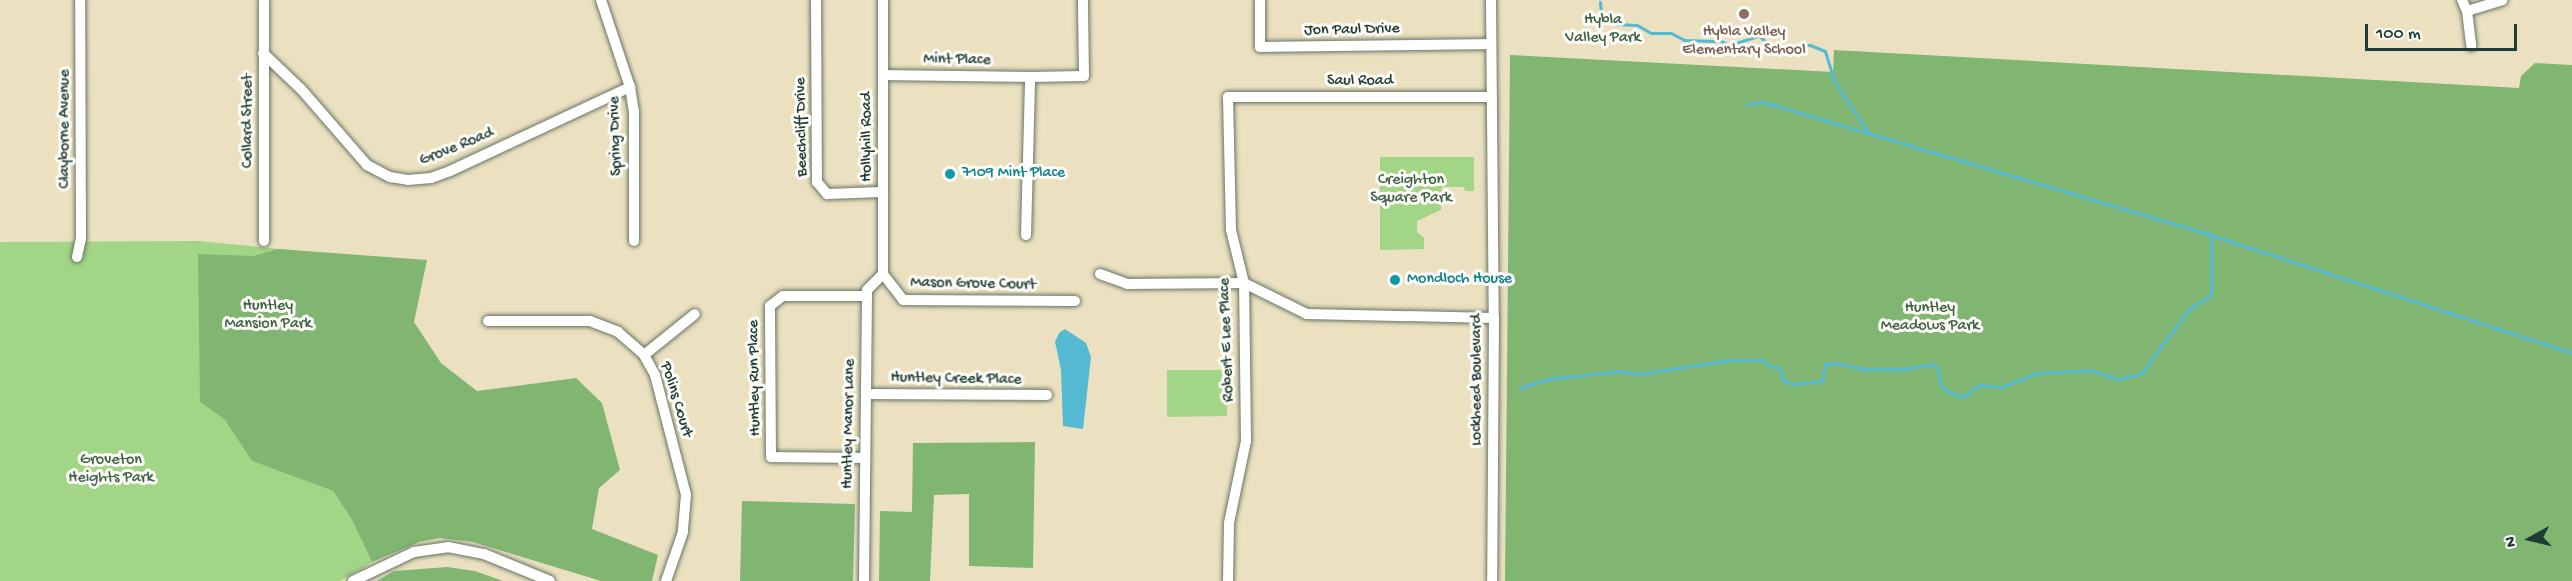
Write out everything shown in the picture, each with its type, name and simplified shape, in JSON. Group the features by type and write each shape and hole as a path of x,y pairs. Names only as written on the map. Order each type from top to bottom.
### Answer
{"street":[{"name":"Clayborne Avenue","path":"77,257 81,238 80,0"},
{"name":"Collard Street","path":"264,0 264,241"},
{"name":"Spring Drive","path":"601,0 630,87 634,111 634,241"},
{"name":"Beechcliff Drive","path":"816,0 817,182 827,194 883,192"},
{"name":"Hollyhill Road","path":"883,0 883,274"},
{"name":"Mint Place","path":"883,75 1084,76 1083,0"},
{"name":"Jon Paul Drive","path":"1260,0 1260,47 1491,45"},
{"name":"Lockheed Boulevard","path":"1491,0 1494,318 1492,581"},
{"path":"2462,0 2467,11 2471,46"},
{"path":"2467,11 2502,0"},
{"name":"Grove Road","path":"263,53 301,89 367,165 390,177 408,180 440,175 630,87"},
{"path":"1026,236 1030,77"},
{"name":"Saul Road","path":"1228,97 1491,97"},
{"name":"Robert E Lee Place","path":"1228,97 1231,230 1244,283 1246,441 1229,523 1228,581"},
{"path":"867,296 867,290 883,274"},
{"name":"Mason Grove Court","path":"883,274 903,300 1074,301"},
{"path":"1100,274 1127,284 1244,283 1306,314 1494,318"},
{"name":"Huntley Run Place","path":"865,458 771,457 770,306 783,296 867,296"},
{"name":"Huntley Manor Lane","path":"864,581 867,296"},
{"path":"644,355 695,314"},
{"name":"Polins Court","path":"488,321 590,321 618,332 644,355 655,375 686,495 687,518 666,581"},
{"name":"Huntley Creek Place","path":"866,394 1047,395"},
{"path":"353,581 414,552 448,547 484,555 549,581"}],"green space":[{"name":"Huntley Meadows Park","path":"1834,50 2519,88 2521,76 2535,63 2572,65 2572,581 1505,581 1510,55 1833,72"},
{"name":"Creighton Square Park","path":"1380,157 1474,157 1474,191 1465,191 1464,187 1442,187 1441,210 1417,221 1417,232 1424,238 1424,249 1380,250"},
{"name":"Groveton Heights Park","path":"198,241 405,261 200,396 200,402 224,419 252,461 333,491 352,520 372,562 340,581 0,581 0,242"},
{"name":"Huntley Mansion Park","path":"278,249 427,260 414,322 441,363 477,391 576,378 602,403 620,470 599,488 592,529 658,555 652,581 601,581 473,542 440,538 419,542 372,562 352,520 333,491 252,461 224,419 200,402 198,254 253,256"},
{"path":"1167,370 1227,370 1227,416 1167,417"},
{"path":"1035,442 1033,568 969,566 969,494 934,495 930,581 879,581 880,511 912,512 913,443"},
{"path":"742,501 855,504 853,581 740,581"},
{"path":"447,567 475,571 503,581 377,581 394,571"}],"water":[{"path":"1065,329 1086,343 1091,357 1083,429 1063,426 1061,370 1055,342 1059,333"}],"waterway":[{"path":"1600,2 1601,14 1616,24 1637,25 1651,33 1671,33 1684,40 1721,41 1729,45 1759,36 1769,44 1792,49 1800,45 1810,45 1825,51 1834,81 1868,132"},
{"path":"1747,104 1763,102 2214,236 2572,353"},
{"path":"1520,388 1548,379 1620,371 1638,374 1730,360 1763,360 1769,366 1780,368 1783,380 1793,384 1822,381 1825,364 1834,363 1866,369 1904,369 1932,364 1937,368 1941,385 1947,391 1963,397 1979,385 2002,387 2037,373 2091,370 2117,379 2141,374 2189,309 2211,295 2211,235"}],"place":[{"name":"Hybla Valley Elementary School","path":"1744,14"},
{"name":"7109 Mint Place","path":"950,174"},
{"name":"Mondloch House","path":"1395,280"}],"park label":[{"name":"Hybla Valley Park","path":"1603,30"}]}
